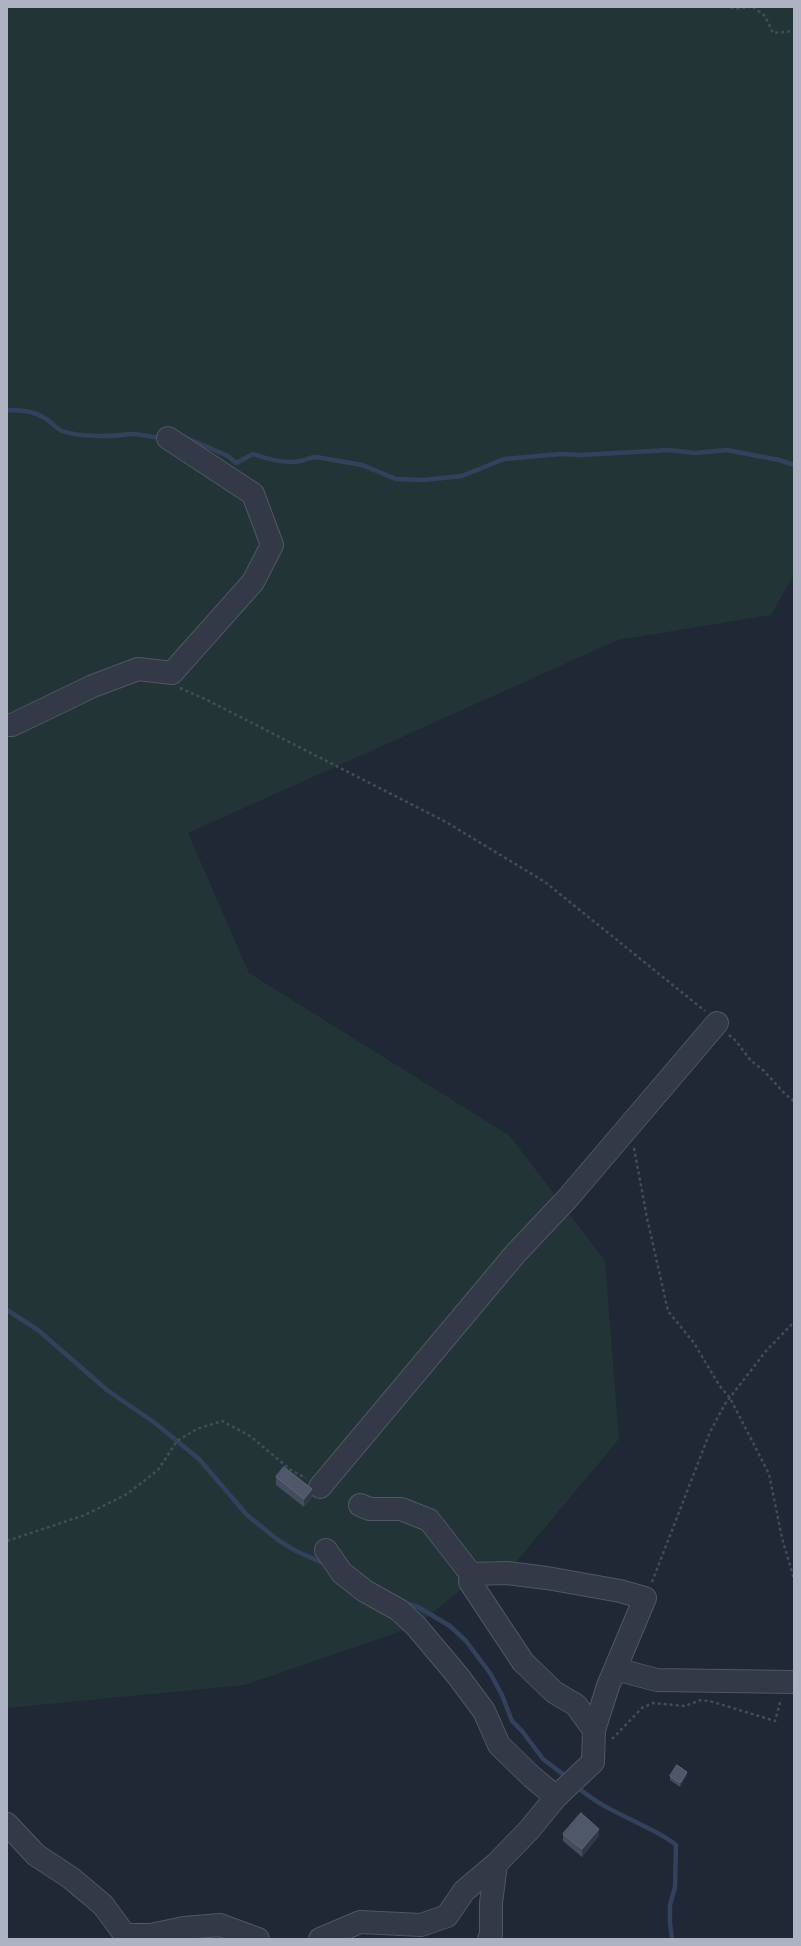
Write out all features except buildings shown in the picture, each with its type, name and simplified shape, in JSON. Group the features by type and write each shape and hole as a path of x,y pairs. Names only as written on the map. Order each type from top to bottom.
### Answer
{"street":[{"path":"7,725 12,725 93,686 138,669 172,672 253,582 272,545 253,494 168,438"},
{"path":"320,1487 516,1253 567,1199 629,1124 717,1023"},
{"path":"360,1505 370,1509 401,1509 429,1520 471,1574 470,1582 523,1662 554,1692 576,1705 594,1730"},
{"path":"326,1550 342,1573 364,1591 399,1610 416,1626 458,1676 484,1711 499,1745 556,1797"},
{"path":"320,1939 360,1922 421,1925 447,1916 464,1891 496,1864 529,1830 556,1797 593,1762 594,1730 615,1669 645,1598 620,1591 547,1578 507,1573 471,1574"},
{"path":"615,1669 657,1680 788,1688"},
{"path":"7,1824 36,1855 71,1878 103,1905 125,1935 151,1936 184,1928 220,1925 258,1939"},
{"path":"489,1939 491,1936 491,1903 496,1864"}],"path":[{"path":"731,7 734,9 751,7 766,16 773,33 794,32"},
{"path":"179,687 446,822 545,882 616,938 628,951 663,976 703,1010 711,1014 720,1028 736,1041 751,1061 763,1070 785,1094 794,1101"},
{"path":"629,1124 647,1218 668,1311 694,1343 719,1385 730,1398 769,1474 782,1538 794,1579"},
{"path":"645,1598 710,1432 730,1398 766,1351 794,1322"},
{"path":"7,1541 86,1515 127,1494 158,1470 177,1441 197,1429 222,1421 250,1436 291,1470 320,1487"},
{"path":"593,1762 602,1747 642,1708 652,1703 685,1706 701,1700 775,1721 788,1688"}],"shaded area":[{"path":"7,7 794,7 794,574 771,615 618,640 188,833 249,973 510,1136 605,1261 619,1439 507,1573 470,1582 416,1626 245,1685 7,1708"}],"waterway":[{"path":"7,410 33,413 48,420 60,430 69,433 96,436 133,434 163,438"},
{"path":"182,436 228,456 236,463 253,454 288,462 316,457 362,465 396,479 423,480 462,476 504,459 561,454 581,455 669,450 695,453 727,450 779,460 794,465"},
{"path":"7,1310 38,1330 107,1390 155,1423 199,1459 247,1515 278,1540 296,1551 325,1564"},
{"path":"403,1602 418,1607 450,1626 466,1641 490,1673 502,1695 512,1721 522,1731 543,1759 568,1778"},
{"path":"576,1786 604,1805 661,1835 676,1845 675,1887 670,1905 672,1939"}]}
